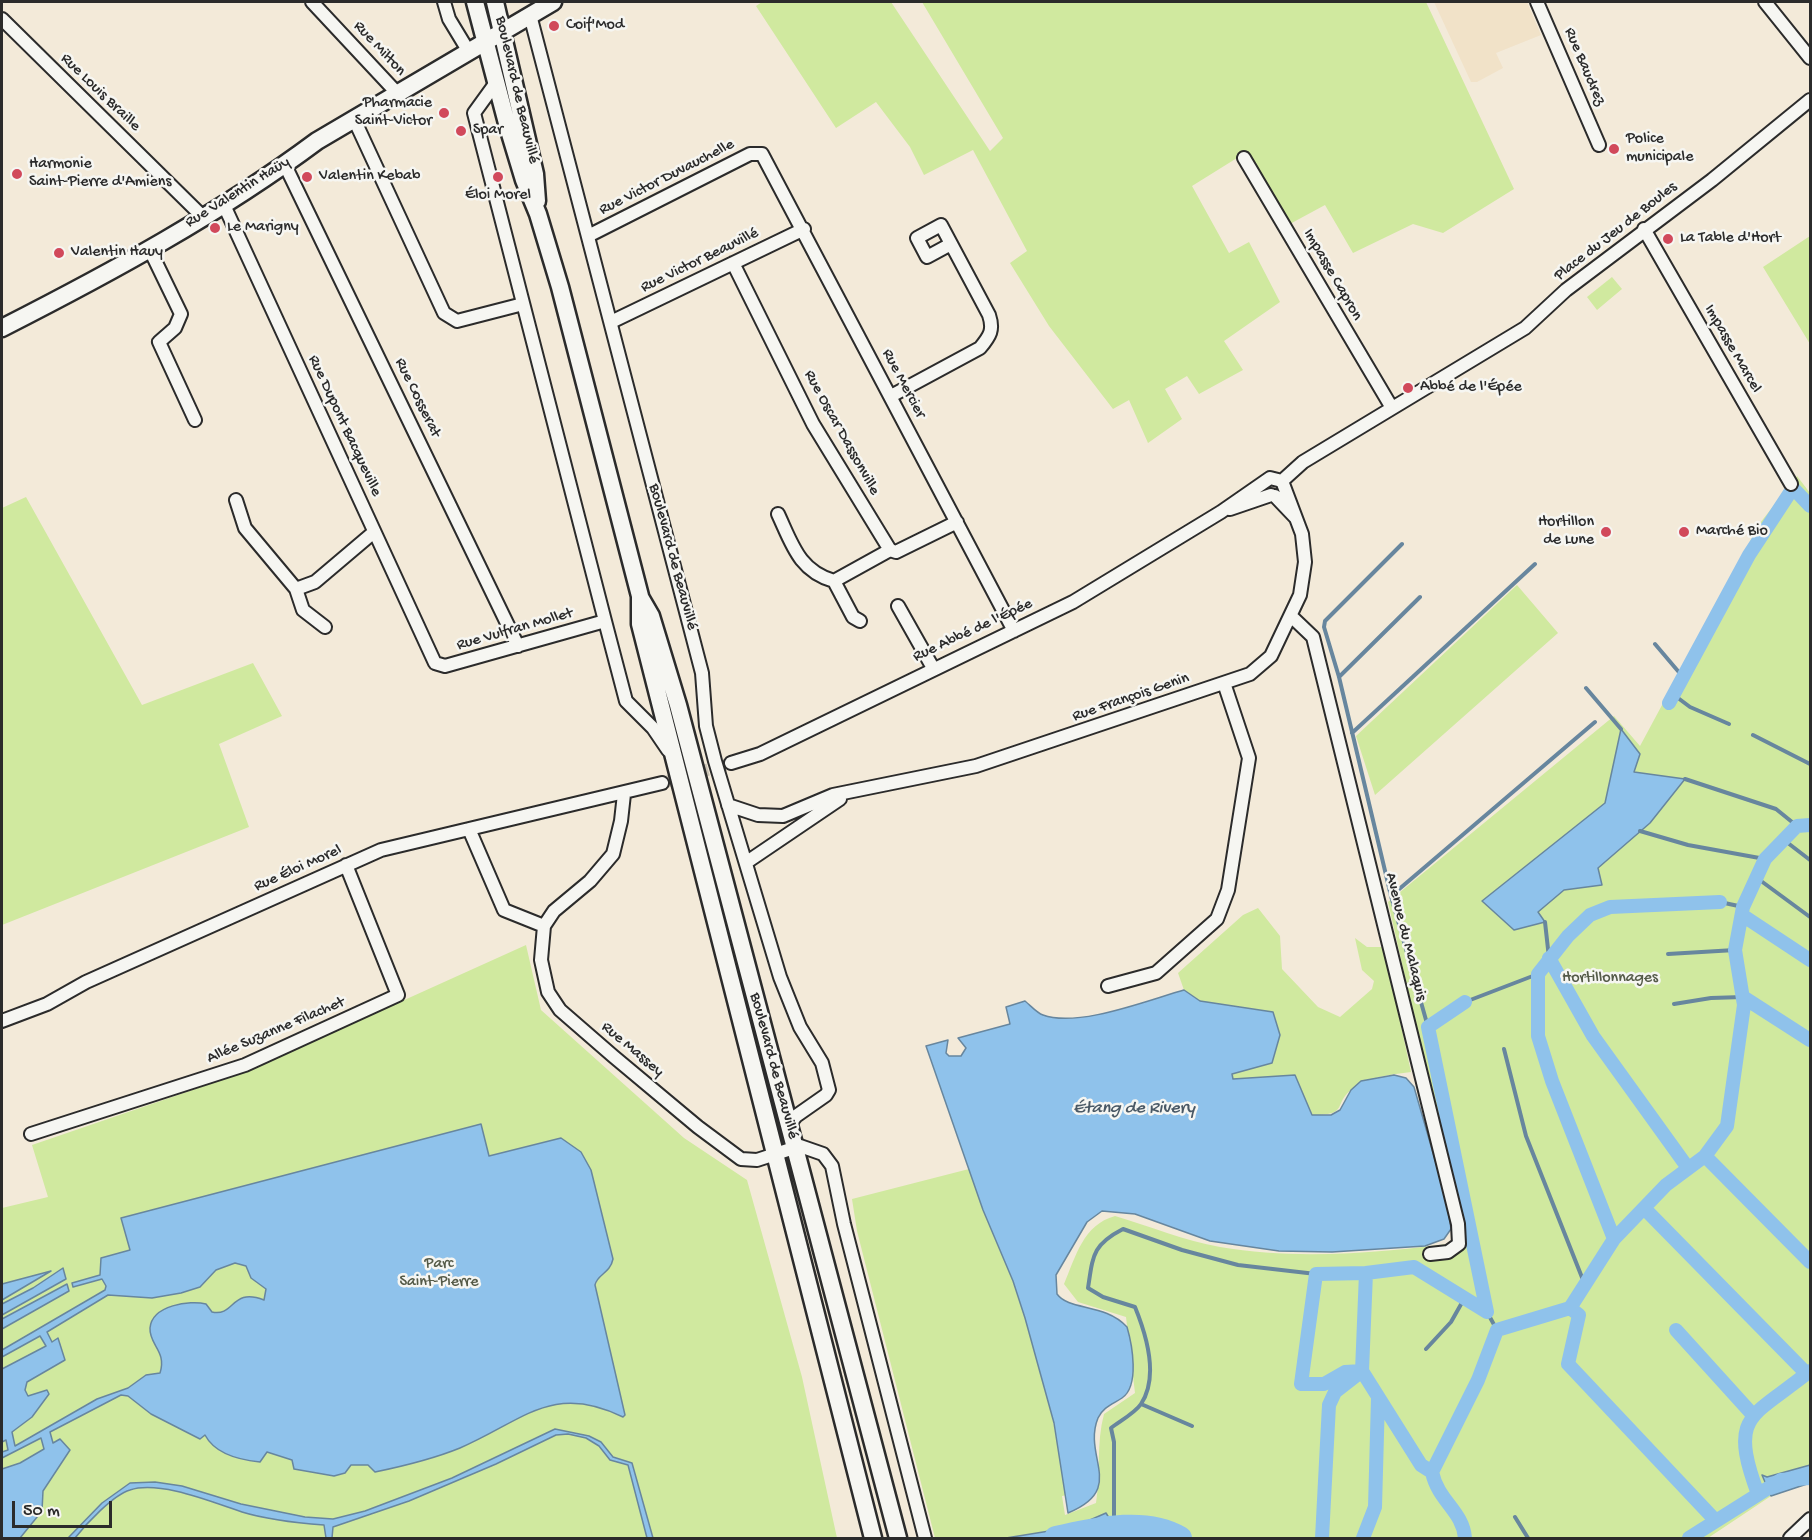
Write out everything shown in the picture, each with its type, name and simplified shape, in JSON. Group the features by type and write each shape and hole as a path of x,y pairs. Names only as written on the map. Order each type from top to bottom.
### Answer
{"main road":[{"name":"Boulevard de Beauvillé","path":"475,2 495,84 560,287 640,596 651,616 678,705 898,1539"},
{"name":"Boulevard de Beauvillé","path":"495,2 516,23 536,174 538,214"},
{"name":"Rue Valentin Haüy","path":"2,328 149,248 285,165 354,119 554,2"},
{"name":"Boulevard de Beauvillé","path":"640,596 640,624 873,1539"}],"street":[{"name":"Rue Milton","path":"312,2 398,93"},
{"path":"444,2 449,19 470,52"},
{"name":"Rue Baudrez","path":"1537,2 1599,145"},
{"path":"1765,2 1810,58"},
{"name":"Rue Louis Braille","path":"2,19 202,216"},
{"name":"Boulevard de Beauvillé","path":"516,23 588,236 702,674 706,726 728,805 780,976 800,1027 822,1063 829,1090 820,1100 796,1116 788,1126"},
{"name":"Boulevard de Beauvillé","path":"495,84 474,113 626,701 653,728 674,761"},
{"name":"Place du Jeu de Boules","path":"1278,490 1303,462 1525,328 1566,290 1712,180 1810,100"},
{"path":"354,119 444,313 457,321 524,304"},
{"name":"Rue Victor Duvauchelle","path":"588,236 750,154 762,154"},
{"name":"Rue Mercier","path":"762,154 804,229 1014,631"},
{"name":"Impasse Capron","path":"1244,158 1392,408"},
{"name":"Rue Cosserat","path":"285,165 518,646"},
{"name":"Rue Dupont Bacqueville","path":"223,203 435,663"},
{"name":"Rue Victor Beauvillé","path":"611,322 804,229"},
{"name":"Impasse Marcel","path":"1644,229 1791,484"},
{"path":"891,396 981,348 990,337 993,327 989,315 951,244"},
{"path":"149,248 181,314 175,328 159,342 195,420"},
{"name":"Rue Oscar Dassonville","path":"733,263 813,424 890,550"},
{"name":"Rue Abbé de l'Épée","path":"731,763 760,754 1073,602 1221,513 1268,481 1266,489 1278,490"},
{"name":"Rue François Genin","path":"728,805 758,815 783,816 833,795 976,766 1250,674 1271,656 1292,617 1300,595 1305,562 1298,520 1278,490"},
{"name":"Rue Abbé de l'Épée","path":"1221,513 1278,490"},
{"path":"237,500 245,528 296,589 303,610 325,627"},
{"path":"778,514 800,561 816,574 834,581 853,617 860,621"},
{"path":"834,581 890,550 897,552 957,522"},
{"path":"296,589 315,582 374,532"},
{"path":"898,606 933,668"},
{"name":"Avenue du Malaquis","path":"1292,617 1313,637 1458,1224 1459,1244 1448,1252 1430,1254"},
{"name":"Rue Vulfran Mollet","path":"435,663 446,666 605,621"},
{"path":"1108,986 1156,973 1217,919 1228,890 1249,758 1224,683"},
{"name":"Rue Éloi Morel","path":"2,1021 47,1004 86,982 381,850 624,794 662,783"},
{"name":"Rue François Genin","path":"747,862 768,850 825,807 854,791"},
{"path":"469,829 504,910 544,926 554,911 590,881 613,854 621,821 624,794"},
{"name":"Allée Suzanne Filachet","path":"31,1134 245,1065 398,995 346,865"},
{"name":"Rue Massey","path":"544,926 543,975 548,992 560,1010 731,1152 748,1161 774,1154"},
{"path":"774,1154 794,1147 807,1147 823,1154 832,1166 844,1224 925,1539"},
{"path":"1790,1539 1810,1519"}],"shaded area":[{"path":"1434,2 1527,2 1541,35 1496,53 1503,68 1477,82 1471,82"}],"green space":[{"path":"762,2 891,2 990,151 1003,138 922,2 1426,2 1514,189 1443,233 1413,224 1353,253 1325,205 1288,225 1245,153 1192,186 1229,253 1249,242 1280,302 1224,341 1243,370 1199,394 1187,376 1165,389 1182,419 1148,443 1129,400 1113,409 1049,326 1010,263 1027,251 973,150 924,175 910,147 876,102 836,128 756,6"},
{"path":"1810,236 1810,344 1763,267"},
{"path":"1612,277 1622,289 1597,310 1587,297"},
{"name":"Hortillonnages","path":"1797,476 1810,493 1810,1483 1771,1496 1708,1538 935,1538 857,1231 852,1199 969,1169 1031,1332 1051,1414 1067,1495 1062,1496 1065,1515 1096,1503 1100,1436 1104,1414 1135,1393 1126,1317 1078,1302 1064,1284 1082,1243 1095,1226 1115,1216 1220,1247 1281,1254 1374,1252 1465,1242 1388,902 1614,716 1640,746 1760,523"},
{"path":"26,497 142,705 253,663 282,716 219,744 249,827 2,925 2,508"},
{"path":"1517,585 1558,633 1375,795 1356,736"},
{"path":"1258,908 1280,936 1282,969 1318,1007 1340,1017 1372,989 1374,981 1362,970 1355,938 1367,947 1384,947 1411,1072 1366,1081 1346,1095 1336,1111 1324,1115 1312,1115 1295,1075 1233,1079 1232,1074 1273,1012 1200,1001 1184,990 1178,973 1243,915"},
{"name":"Parc Saint-Pierre","path":"526,945 541,1010 684,1138 747,1180 802,1377 837,1538 2,1538 2,1208 48,1197 32,1145 245,1072"}],"water":[{"path":"1621,729 1640,754 1634,772 1685,779 1650,823 1598,868 1602,885 1564,890 1538,912 1545,922 1514,930 1482,901 1605,803"},
{"name":"Étang de Rivery","path":"1184,990 1200,1001 1273,1012 1280,1035 1272,1063 1232,1074 1233,1079 1295,1075 1312,1115 1331,1115 1340,1110 1351,1090 1361,1081 1394,1075 1406,1078 1414,1087 1446,1198 1451,1229 1444,1239 1425,1246 1332,1252 1279,1251 1210,1241 1135,1214 1102,1211 1087,1222 1056,1275 1057,1294 1070,1303 1108,1314 1127,1327 1131,1344 1133,1375 1128,1392 1105,1408 1098,1418 1095,1446 1099,1483 1095,1494 1086,1504 1068,1513 1054,1423 1025,1318 1013,1281 983,1210 926,1046 948,1040 946,1053 949,1056 961,1056 966,1048 958,1038 1010,1024 1006,1007 1025,1001 1043,1015 1075,1018 1133,1006"},
{"path":"481,1124 489,1156 561,1138 581,1152 591,1170 613,1259 609,1268 598,1278 595,1285 625,1415 623,1417 598,1407 576,1403 557,1404 538,1409 439,1456 375,1472 368,1465 351,1465 345,1473 334,1476 294,1469 292,1460 267,1452 260,1462 229,1455 209,1442 205,1435 200,1439 151,1414 128,1396 121,1395 50,1432 53,1443 60,1439 70,1450 43,1491 42,1511 20,1538 2,1538 2,1469 20,1463 44,1449 41,1438 2,1458 2,1452 8,1450 6,1440 2,1442 2,1369 46,1346 40,1336 2,1357 2,1350 105,1290 106,1286 102,1279 73,1287 72,1283 100,1275 101,1258 130,1250 121,1218","holes":["235,1263 246,1266 251,1278 266,1289 264,1300 245,1297 219,1312 212,1312 206,1304 199,1303 182,1304 164,1309 152,1320 150,1328 150,1334 160,1354 162,1365 160,1373 146,1375 128,1388 97,1399 15,1446 12,1432 32,1417 49,1394 47,1390 28,1396 25,1390 27,1382 65,1360 58,1338 52,1342 47,1332 108,1295 152,1298 181,1293 200,1287 216,1270"]},
{"path":"63,1268 66,1279 2,1315 2,1304 33,1288"},
{"path":"51,1271 2,1300 2,1284"},
{"path":"67,1284 69,1291 2,1329 2,1319"},
{"path":"555,1429 589,1436 601,1442 613,1457 632,1463 653,1538 647,1538 628,1465 610,1460 599,1446 586,1438 568,1434 556,1435 496,1464 409,1501 333,1527 332,1538 326,1538 324,1525 262,1517 171,1490 142,1488 123,1493 93,1518 75,1538 68,1538 102,1503 130,1483 155,1482 182,1486 241,1504 305,1517 333,1519 365,1511 452,1478"},
{"path":"1810,1465 1810,1483 1771,1496 1762,1475 1767,1477"},
{"path":"1106,1513 1120,1536 1109,1538 1006,1538 1074,1527"}],"waterway":[{"path":"1669,703 1749,555 1793,488 1810,506"},
{"path":"1402,544 1325,621 1324,627 1339,677 1391,896 1428,1027"},
{"path":"1352,733 1535,564"},
{"path":"1339,677 1420,597"},
{"path":"1655,644 1683,677"},
{"path":"1586,688 1621,729"},
{"path":"1674,695 1690,707 1729,724"},
{"path":"1391,896 1595,722"},
{"path":"1753,735 1810,764"},
{"path":"1685,779 1776,809 1797,826"},
{"path":"1614,1239 1666,1185 1705,1156 1727,1126 1744,1005 1735,950 1743,907 1765,859 1797,826 1810,825"},
{"path":"1640,831 1688,845 1765,859"},
{"path":"1784,840 1810,860"},
{"path":"1757,878 1810,917"},
{"path":"1720,902 1743,907"},
{"path":"1465,1538 1460,1520 1439,1491 1432,1472 1478,1380 1497,1330 1570,1308 1614,1239 1552,1081 1538,1036 1538,974 1568,936 1590,915 1610,907 1720,902"},
{"path":"1742,915 1810,960"},
{"path":"1545,922 1549,958"},
{"path":"1668,954 1735,950"},
{"path":"1549,958 1593,1036 1688,1168"},
{"path":"1465,1002 1538,974"},
{"path":"1674,1004 1711,998 1743,997"},
{"path":"1743,997 1810,1040"},
{"path":"1322,1538 1329,1405 1335,1392 1362,1371 1366,1273 1414,1267 1487,1312 1428,1027 1465,1002"},
{"path":"1504,1049 1526,1136 1585,1285"},
{"path":"1705,1156 1810,1262"},
{"path":"1644,1208 1807,1374"},
{"path":"1114,1528 1114,1442 1111,1428 1141,1404 1146,1393 1150,1369 1146,1342 1135,1307 1103,1297 1088,1288 1093,1259 1100,1246 1105,1240 1123,1229 1182,1250 1238,1265 1316,1274"},
{"path":"1366,1273 1316,1274 1301,1384 1324,1384 1345,1372 1362,1371 1421,1465 1432,1472"},
{"path":"1426,1349 1451,1322 1464,1299"},
{"path":"1570,1308 1579,1315 1568,1364 1716,1521"},
{"path":"1487,1312 1497,1330"},
{"path":"1676,1330 1753,1415"},
{"path":"1758,1494 1745,1447 1746,1432 1751,1420 1760,1409 1810,1371"},
{"path":"1363,1538 1375,1507 1378,1398"},
{"path":"1141,1404 1192,1426"},
{"path":"1689,1538 1781,1480 1810,1478"},
{"path":"1515,1517 1528,1538"},
{"path":"1056,1538 1119,1527 1151,1528 1180,1538"}],"tunnel":[{"path":"662,783 731,763"}],"place":[{"name":"Coif'Mod","path":"554,26"},
{"name":"Pharmacie Saint-Victor","path":"444,113"},
{"name":"Spar","path":"461,131"},
{"name":"Police municipale","path":"1614,149"},
{"name":"Harmonie Saint-Pierre d'Amiens","path":"17,174"},
{"name":"Valentin Kebab","path":"307,177"},
{"name":"Éloi Morel","path":"498,177"},
{"name":"Le Marigny","path":"215,228"},
{"name":"La Table d'Hort","path":"1668,239"},
{"name":"Valentin Hauy","path":"59,253"},
{"name":"Abbé de l'Épée","path":"1408,388"},
{"name":"Hortillon de Lune","path":"1606,532"},
{"name":"Marché Bio","path":"1684,532"}]}
